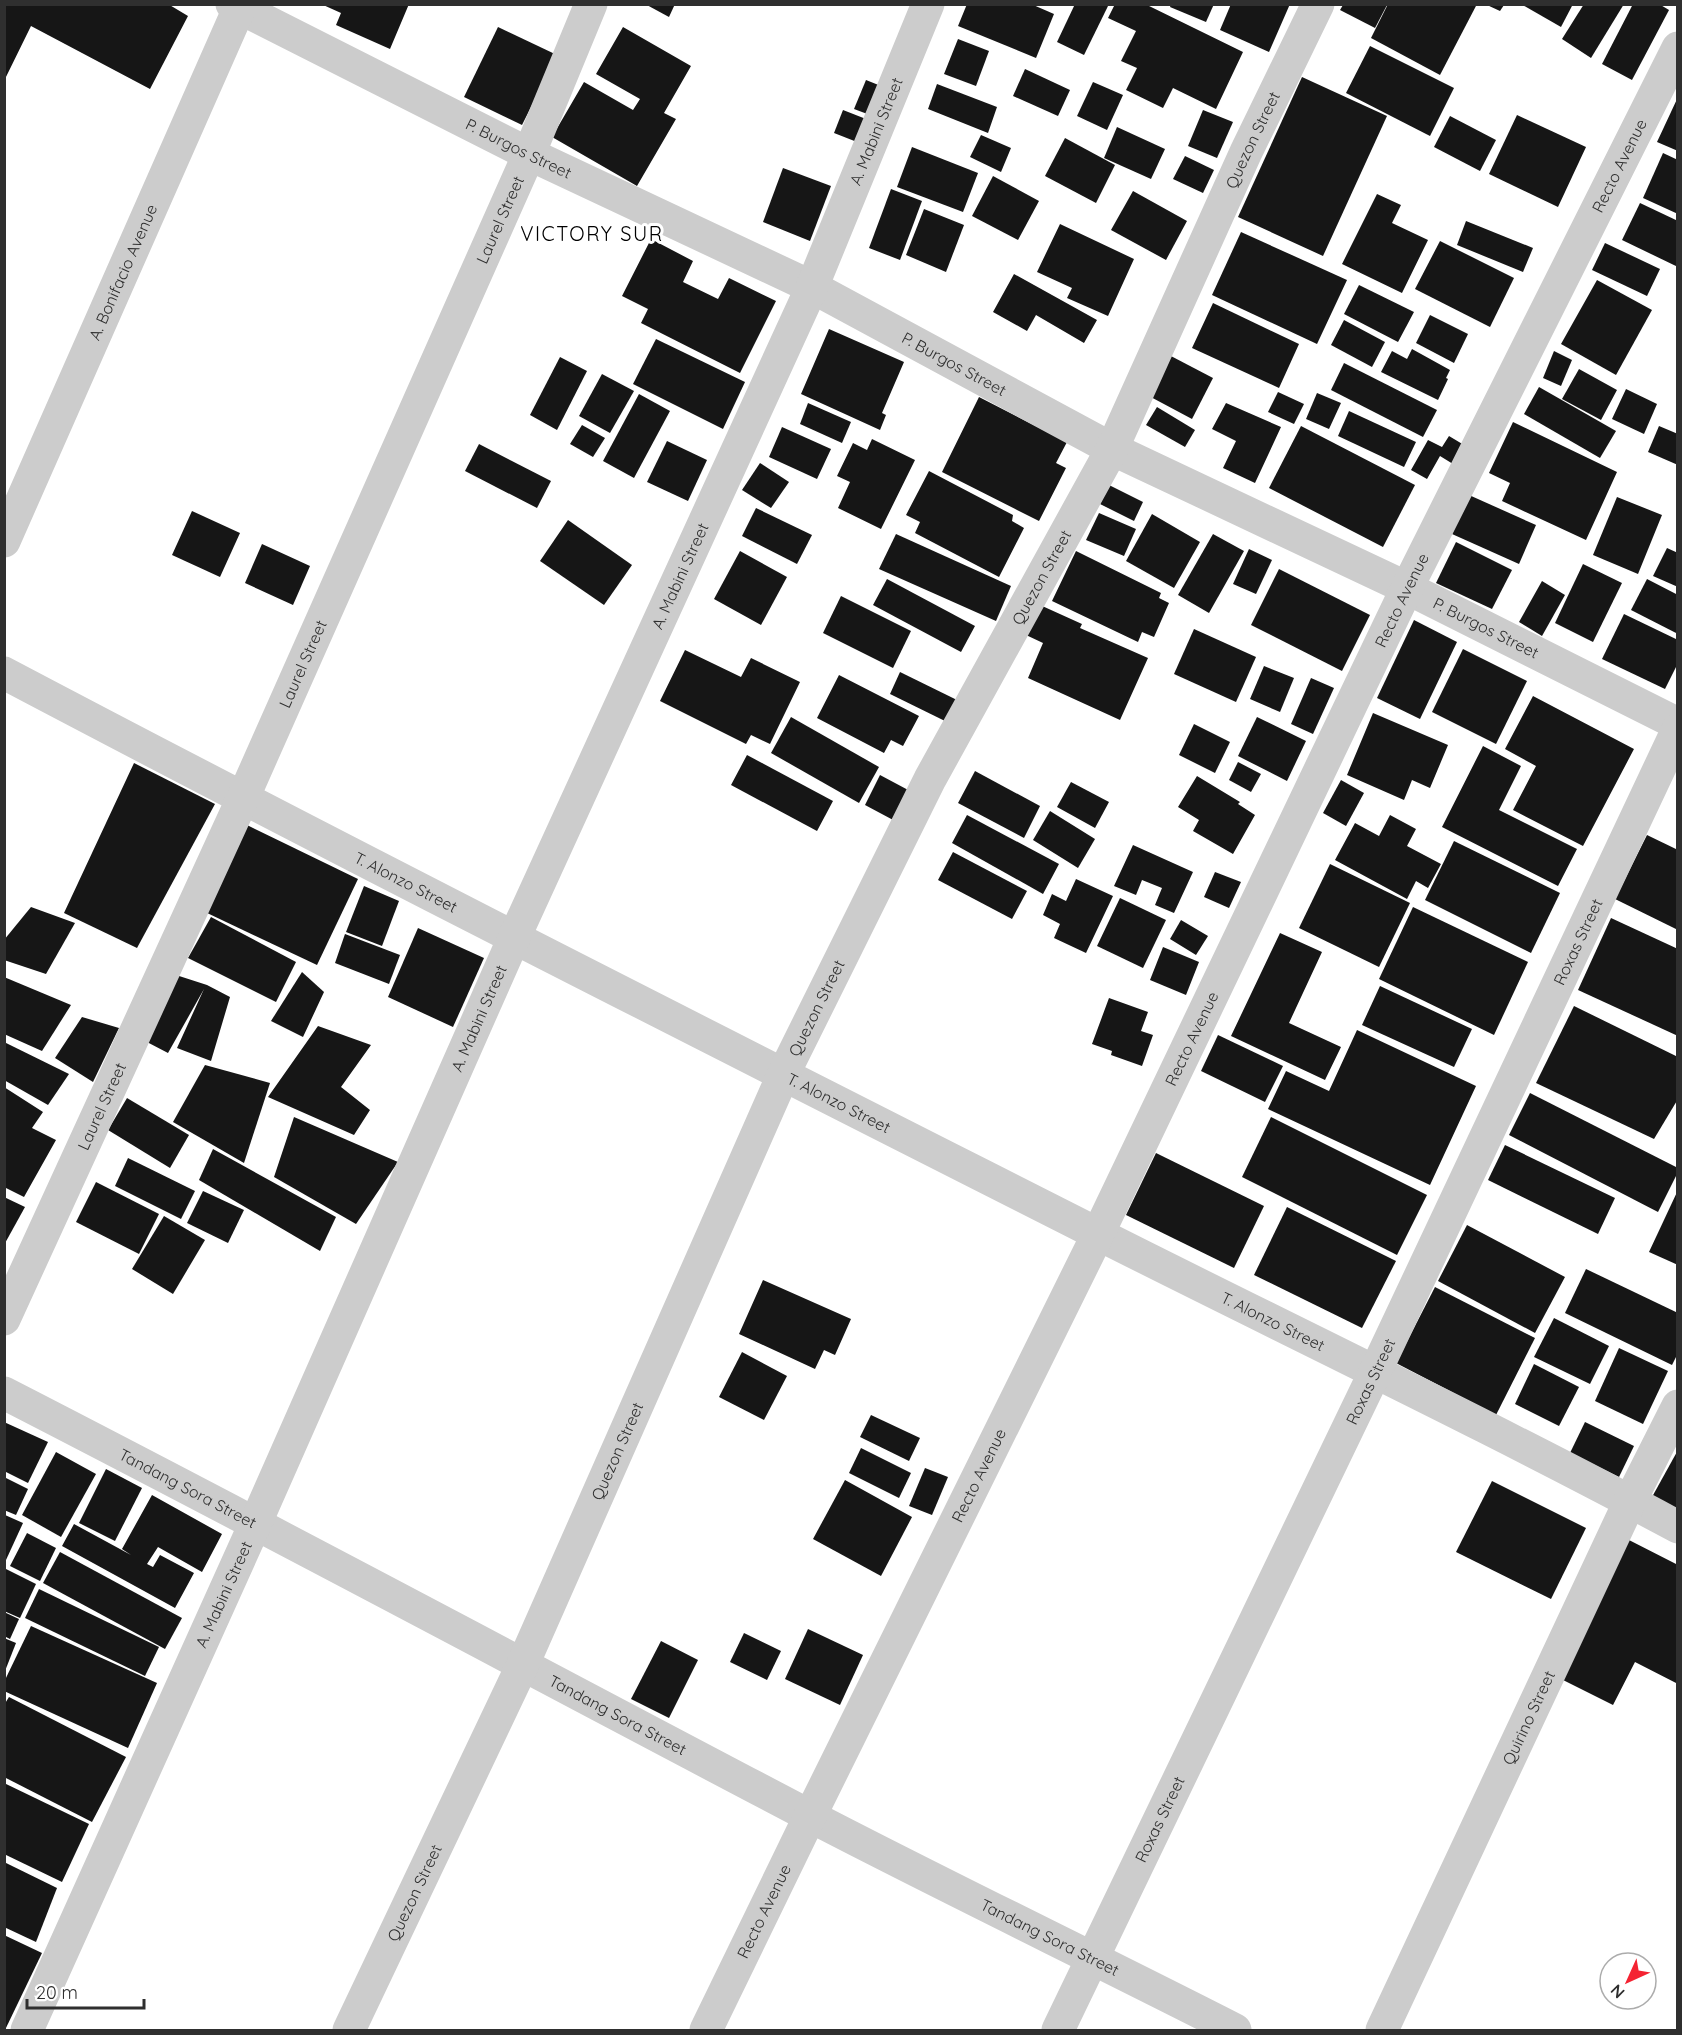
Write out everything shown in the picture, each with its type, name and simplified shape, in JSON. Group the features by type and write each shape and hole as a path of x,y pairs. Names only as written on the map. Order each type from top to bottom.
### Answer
{"street":[{"name":"Laurel Street","path":"4,1319 243,798 529,154 591,4"},
{"name":"A. Mabini Street","path":"27,2031 256,1522 514,938 812,287 928,4"},
{"name":"Quezon Street","path":"349,2031 523,1664 783,1073 930,779 1112,449 1246,152 1318,4"},
{"name":"P. Burgos Street","path":"237,6 529,154 812,287 1112,449 1407,588 1677,724"},
{"name":"A. Bonifacio Avenue","path":"4,541 237,6"},
{"name":"Recto Avenue","path":"706,2031 1098,1234 1407,588 1677,48"},
{"name":"T. Alonzo Street","path":"4,673 514,938 1375,1372 1677,1527"},
{"name":"Roxas Street","path":"1058,2031 1375,1372 1677,729"},
{"name":"Tandang Sora Street","path":"4,1393 256,1522 810,1816 1235,2031"},
{"name":"Quirino Street","path":"1382,2031 1677,1406"}],"building":[{"path":"4,4 168,4 188,16 150,89 31,26 4,81"},
{"path":"321,4 409,4 390,49 336,25 341,13"},
{"path":"645,4 675,4 669,17"},
{"path":"967,4 1031,4 1054,14 1036,58 958,26"},
{"path":"1075,4 1109,4 1084,55 1057,42"},
{"path":"1115,4 1145,4 1243,52 1216,109 1173,88 1163,108 1126,90 1137,68 1121,61 1136,31 1108,18"},
{"path":"1171,4 1214,4 1206,22 1170,7"},
{"path":"1231,4 1290,4 1269,52 1220,30"},
{"path":"1388,4 1477,4 1440,75 1371,38"},
{"path":"1521,4 1573,4 1561,27"},
{"path":"1584,4 1624,4 1591,58 1562,39"},
{"path":"1633,4 1659,4 1669,10 1632,80 1602,64"},
{"path":"1343,5 1387,5 1375,28 1340,10"},
{"path":"1487,5 1504,5 1500,11"},
{"path":"498,27 557,55 522,125 464,97"},
{"path":"623,27 691,66 664,113 676,119 637,186 552,137 584,82 633,110 640,99 596,74"},
{"path":"958,39 989,51 976,86 944,74"},
{"path":"1370,46 1454,88 1430,136 1346,93"},
{"path":"1025,69 1070,90 1058,116 1013,96"},
{"path":"1302,77 1387,116 1323,256 1238,217"},
{"path":"866,80 881,86 870,115 854,109"},
{"path":"1093,82 1123,95 1107,130 1077,116"},
{"path":"937,84 997,107 988,133 928,109"},
{"path":"1678,97 1678,151 1657,142"},
{"path":"843,110 866,119 857,142 834,133"},
{"path":"1203,110 1233,122 1217,158 1188,146"},
{"path":"1517,115 1586,147 1558,207 1489,174"},
{"path":"1450,116 1496,140 1480,171 1434,147"},
{"path":"1117,127 1165,149 1151,179 1104,158"},
{"path":"981,135 1011,148 1001,172 970,157"},
{"path":"1065,138 1115,165 1096,203 1045,176"},
{"path":"912,147 978,173 963,212 897,187"},
{"path":"1663,153 1678,160 1678,214 1643,198"},
{"path":"1185,156 1214,170 1203,193 1173,179"},
{"path":"783,168 831,186 810,241 763,222"},
{"path":"993,176 1039,201 1018,240 972,216"},
{"path":"891,189 922,201 900,260 869,248"},
{"path":"1133,191 1187,221 1166,260 1111,230"},
{"path":"1377,194 1401,205 1392,223 1428,240 1402,293 1342,264"},
{"path":"1640,203 1678,221 1678,267 1622,240"},
{"path":"924,209 964,225 946,272 906,255"},
{"path":"1466,221 1533,248 1523,272 1457,245"},
{"path":"1060,224 1134,259 1108,316 1067,298 1072,288 1037,272"},
{"path":"1241,232 1347,280 1317,344 1212,295"},
{"path":"651,239 693,261 683,282 718,299 729,278 776,301 740,373 641,323 648,309 622,296"},
{"path":"1440,241 1514,278 1490,327 1415,289"},
{"path":"1605,243 1660,269 1647,296 1592,270"},
{"path":"1014,274 1097,320 1084,343 1036,315 1027,331 993,312"},
{"path":"1597,280 1652,310 1616,375 1561,344"},
{"path":"1359,285 1414,312 1398,342 1344,314"},
{"path":"1213,303 1299,344 1279,388 1192,348"},
{"path":"1430,315 1468,334 1454,363 1416,343"},
{"path":"1344,320 1385,342 1372,367 1331,345"},
{"path":"829,329 904,362 882,413 886,415 880,430 801,394"},
{"path":"656,339 745,382 723,429 633,384"},
{"path":"1412,349 1450,370 1438,400 1381,372 1392,351 1407,359"},
{"path":"1554,351 1572,360 1561,386 1543,378"},
{"path":"1169,355 1213,378 1192,419 1147,395"},
{"path":"560,357 587,371 557,430 530,415"},
{"path":"1344,363 1437,410 1423,437 1331,390"},
{"path":"1579,369 1617,390 1601,420 1562,399"},
{"path":"602,374 634,391 610,433 579,416"},
{"path":"1539,387 1616,431 1600,458 1524,414"},
{"path":"1626,389 1657,404 1644,434 1612,419"},
{"path":"1278,392 1304,404 1294,424 1268,412"},
{"path":"1317,393 1341,403 1329,429 1306,419"},
{"path":"639,394 670,411 634,478 603,461"},
{"path":"979,397 1067,442 1056,463 1066,468 1039,521 942,472"},
{"path":"808,403 851,422 842,443 800,424"},
{"path":"1226,403 1281,427 1255,483 1223,468 1236,441 1212,429"},
{"path":"1157,407 1195,430 1185,447 1146,425"},
{"path":"1349,411 1416,442 1404,467 1338,436"},
{"path":"1513,422 1617,472 1586,540 1502,501 1510,483 1489,473"},
{"path":"582,425 605,438 593,457 570,444"},
{"path":"1301,426 1415,485 1383,547 1269,488"},
{"path":"1659,426 1678,434 1678,465 1648,452"},
{"path":"782,427 831,449 817,479 769,457"},
{"path":"1449,436 1464,445 1453,464 1440,456 1427,479 1411,470 1428,440 1442,447"},
{"path":"872,439 915,460 881,529 838,508 850,482 837,476 853,443 867,450"},
{"path":"667,441 707,460 688,501 647,482"},
{"path":"479,444 551,481 537,508 465,471"},
{"path":"760,463 789,482 771,508 742,490"},
{"path":"929,471 1013,515 1012,521 1024,528 999,577 915,533 920,522 906,515"},
{"path":"1109,485 1143,502 1134,521 1100,504"},
{"path":"1469,495 1536,525 1519,564 1452,534"},
{"path":"1617,497 1662,515 1638,574 1593,555"},
{"path":"756,508 812,535 797,564 742,536"},
{"path":"192,511 240,533 220,577 172,555"},
{"path":"1099,513 1136,529 1124,556 1086,540"},
{"path":"1152,514 1200,542 1174,588 1126,561"},
{"path":"568,520 632,565 604,605 540,561"},
{"path":"896,534 1011,586 996,621 879,569"},
{"path":"1213,534 1244,551 1209,613 1178,595"},
{"path":"1456,542 1512,570 1492,609 1436,583"},
{"path":"262,544 310,566 293,605 245,583"},
{"path":"1667,548 1678,553 1678,587 1653,576"},
{"path":"1249,549 1272,560 1256,594 1233,584"},
{"path":"740,551 787,577 761,625 714,599"},
{"path":"1076,551 1161,593 1159,598 1169,603 1154,637 1142,632 1138,642 1052,601"},
{"path":"1583,564 1622,583 1593,642 1555,623"},
{"path":"1279,569 1370,615 1342,671 1251,625"},
{"path":"887,579 975,626 961,652 873,605"},
{"path":"1647,579 1678,595 1678,634 1631,610"},
{"path":"1542,581 1565,595 1542,636 1519,622"},
{"path":"841,596 911,631 893,668 823,633"},
{"path":"1040,605 1082,624 1080,628 1148,658 1120,720 1028,678 1043,643 1026,635"},
{"path":"1624,614 1678,640 1678,663 1665,689 1602,659"},
{"path":"1414,620 1457,642 1420,719 1377,698"},
{"path":"1194,629 1256,657 1236,702 1174,674"},
{"path":"1463,649 1527,681 1496,744 1432,712"},
{"path":"685,650 741,677 751,658 800,682 770,744 751,735 746,744 660,701"},
{"path":"1264,666 1294,678 1280,712 1250,699"},
{"path":"900,672 957,700 947,722 890,694"},
{"path":"839,675 919,716 903,746 891,740 884,753 817,718"},
{"path":"1311,678 1334,688 1313,734 1291,724"},
{"path":"1533,696 1634,749 1583,846 1513,810 1536,766 1505,749"},
{"path":"1373,713 1448,745 1430,788 1412,780 1404,800 1347,775"},
{"path":"791,717 879,767 859,803 771,753"},
{"path":"1257,717 1306,741 1287,781 1238,756"},
{"path":"1194,724 1230,742 1215,773 1179,755"},
{"path":"1483,746 1521,766 1499,810 1577,849 1558,886 1442,827"},
{"path":"747,755 833,801 817,831 731,785"},
{"path":"1238,762 1261,774 1251,792 1229,780"},
{"path":"134,763 215,804 137,948 64,913"},
{"path":"975,771 1040,806 1024,838 958,803"},
{"path":"880,775 910,791 895,821 865,805"},
{"path":"1197,776 1240,802 1238,804 1255,815 1233,854 1193,831 1199,820 1178,807"},
{"path":"1341,780 1364,793 1346,826 1323,813"},
{"path":"1071,782 1109,802 1095,828 1057,807"},
{"path":"1050,811 1095,839 1078,868 1033,840"},
{"path":"967,815 1059,864 1043,894 952,843"},
{"path":"1390,815 1416,829 1407,846 1441,864 1428,888 1416,881 1407,899 1335,860 1355,823 1379,836"},
{"path":"247,825 358,879 317,965 205,912"},
{"path":"1647,835 1678,850 1678,930 1615,899"},
{"path":"1454,841 1560,893 1531,953 1425,900"},
{"path":"1133,845 1193,872 1174,913 1155,905 1162,888 1142,880 1136,895 1114,886"},
{"path":"953,852 1027,891 1012,919 938,880"},
{"path":"1330,864 1410,903 1379,967 1299,928"},
{"path":"1215,872 1241,882 1229,908 1204,897"},
{"path":"1076,879 1113,896 1086,953 1054,938 1060,924 1043,915 1052,894 1066,901"},
{"path":"364,886 399,901 382,946 346,932"},
{"path":"1120,898 1166,920 1143,968 1097,946"},
{"path":"31,907 75,923 46,974 4,960 4,940"},
{"path":"1413,907 1528,962 1494,1035 1379,979"},
{"path":"211,917 296,962 276,1002 188,958"},
{"path":"1611,918 1678,949 1678,1036 1578,990"},
{"path":"1181,920 1208,936 1196,955 1170,939"},
{"path":"418,928 484,958 453,1027 388,997"},
{"path":"1280,933 1322,952 1289,1023 1341,1047 1325,1080 1231,1036"},
{"path":"345,934 400,955 389,984 335,963"},
{"path":"1163,947 1199,962 1186,995 1150,980"},
{"path":"302,972 324,992 303,1037 271,1021"},
{"path":"176,975 207,985 230,997 211,1061 177,1048 204,989 168,1053 145,1041"},
{"path":"4,977 71,1005 42,1051 4,1034"},
{"path":"1380,986 1472,1029 1454,1067 1362,1025"},
{"path":"1109,998 1148,1012 1141,1031 1153,1035 1142,1066 1111,1055 1112,1051 1092,1044"},
{"path":"1574,1006 1678,1057 1678,1099 1654,1139 1536,1083"},
{"path":"82,1017 119,1028 93,1082 55,1058"},
{"path":"318,1026 371,1045 341,1087 370,1110 354,1135 268,1097"},
{"path":"1357,1030 1476,1086 1430,1185 1268,1109 1286,1071 1329,1091"},
{"path":"1218,1035 1283,1066 1265,1102 1201,1071"},
{"path":"4,1042 69,1074 48,1105 4,1080"},
{"path":"205,1065 270,1083 244,1163 173,1122"},
{"path":"4,1087 43,1112 32,1128 56,1140 24,1197 4,1187"},
{"path":"1530,1093 1678,1168 1658,1212 1509,1135"},
{"path":"127,1098 189,1135 170,1168 108,1130"},
{"path":"294,1117 398,1162 356,1224 274,1177"},
{"path":"1271,1117 1427,1195 1397,1255 1242,1177"},
{"path":"1505,1145 1615,1198 1598,1234 1488,1180"},
{"path":"213,1149 336,1217 320,1251 199,1180"},
{"path":"1156,1153 1264,1206 1234,1268 1126,1215"},
{"path":"128,1158 195,1191 181,1219 115,1186"},
{"path":"96,1182 159,1214 139,1254 76,1222"},
{"path":"1678,1190 1678,1265 1649,1252"},
{"path":"203,1191 244,1210 228,1243 187,1223"},
{"path":"4,1197 25,1207 4,1245"},
{"path":"1287,1207 1396,1261 1362,1328 1254,1275"},
{"path":"164,1216 205,1240 173,1294 132,1269"},
{"path":"1467,1225 1565,1277 1535,1333 1438,1281"},
{"path":"1586,1269 1678,1313 1678,1353 1672,1365 1565,1313"},
{"path":"763,1280 851,1319 835,1355 824,1350 815,1369 739,1334"},
{"path":"1435,1287 1535,1338 1496,1415 1396,1363"},
{"path":"1554,1318 1609,1346 1590,1384 1534,1357"},
{"path":"1619,1348 1668,1371 1643,1424 1595,1401"},
{"path":"742,1352 787,1376 764,1420 719,1397"},
{"path":"1534,1364 1579,1387 1559,1426 1515,1404"},
{"path":"871,1415 920,1438 909,1461 860,1437"},
{"path":"4,1422 48,1442 28,1483 4,1471"},
{"path":"1585,1422 1634,1446 1619,1477 1570,1453"},
{"path":"861,1448 911,1473 899,1498 849,1473"},
{"path":"1678,1450 1678,1510 1652,1497"},
{"path":"56,1452 96,1474 61,1537 22,1515"},
{"path":"925,1468 948,1477 932,1515 909,1506"},
{"path":"106,1469 142,1488 115,1541 79,1523"},
{"path":"4,1477 28,1489 16,1515 4,1510"},
{"path":"845,1480 912,1517 881,1576 813,1539"},
{"path":"1492,1481 1586,1528 1551,1599 1456,1552"},
{"path":"152,1495 222,1534 202,1572 158,1547 147,1564 153,1567 160,1555 194,1573 175,1608 62,1546 74,1524 131,1555 122,1549"},
{"path":"5,1515 23,1523 6,1560 5,1559"},
{"path":"27,1533 56,1548 40,1581 10,1566"},
{"path":"1627,1539 1678,1565 1678,1684 1635,1662 1613,1705 1557,1677"},
{"path":"60,1552 182,1618 165,1649 43,1583"},
{"path":"4,1568 36,1584 20,1618 4,1611"},
{"path":"39,1589 159,1647 145,1676 25,1618"},
{"path":"4,1612 19,1619 10,1639 4,1636"},
{"path":"31,1626 157,1683 128,1748 4,1691 4,1682"},
{"path":"808,1629 863,1655 840,1705 785,1679"},
{"path":"744,1633 781,1651 767,1680 730,1662"},
{"path":"4,1638 16,1643 5,1671 4,1671"},
{"path":"661,1641 698,1660 669,1718 631,1699"},
{"path":"9,1697 126,1757 92,1822 4,1777 4,1705"},
{"path":"4,1783 89,1824 62,1882 4,1854"},
{"path":"4,1862 57,1888 36,1942 4,1927"},
{"path":"4,1935 42,1953 5,2030 4,2030"}],"district":[{"name":"VICTORY SUR","path":"592,233"}]}
